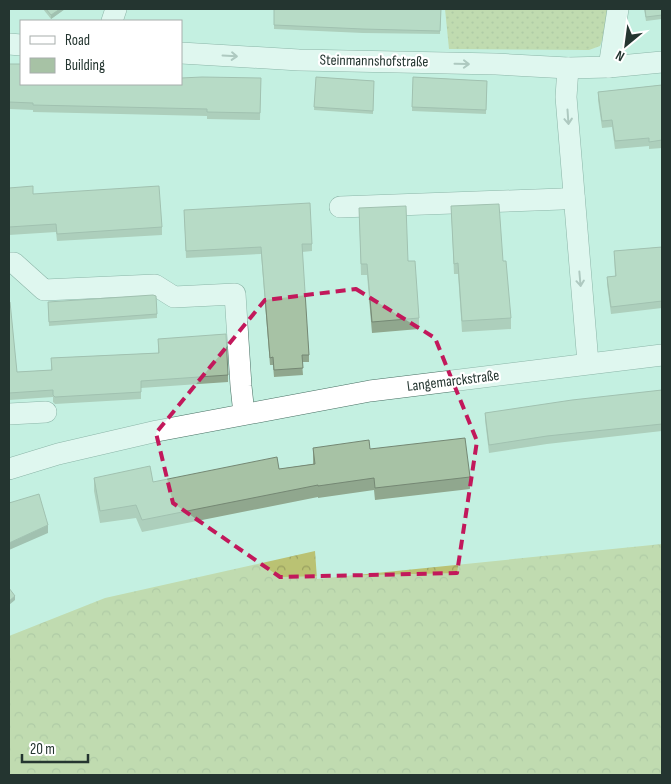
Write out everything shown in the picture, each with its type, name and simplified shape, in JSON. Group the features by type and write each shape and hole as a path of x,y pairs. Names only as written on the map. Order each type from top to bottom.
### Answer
{"street":[{"path":"609,68 618,9"},
{"name":"Steinmannshofstraße","path":"182,53 299,60 496,64 568,68 609,68 662,62"},
{"path":"568,68 566,97 588,363"},
{"path":"340,207 574,197"},
{"path":"9,264 14,263 44,290 154,285 174,297 235,294 244,414"},
{"name":"Langemarckstraße","path":"9,469 58,454 148,433 370,392 662,355"},
{"path":"9,414 46,412"}],"highlighted area":[{"path":"356,289 435,338 477,441 457,573 280,577 173,503 156,433 265,300"}],"green space":[{"path":"445,9 610,9 608,24 600,46 589,50 449,49"},
{"path":"662,544 662,775 9,775 9,636 105,598 315,551 317,579"}],"building":[{"path":"46,9 60,9 51,15"},
{"path":"274,9 441,9 440,31 274,25"},
{"path":"645,9 662,9 662,15 646,17"},
{"path":"9,64 20,64 20,85 182,85 182,78 261,78 260,113 207,112 207,109 33,105 33,103 9,102"},
{"path":"316,77 374,81 373,111 314,107"},
{"path":"413,77 487,81 486,110 412,107"},
{"path":"662,85 662,140 649,142 649,138 615,141 612,120 602,121 598,92"},
{"path":"33,186 33,194 159,186 162,227 57,234 56,224 9,227 9,188"},
{"path":"310,203 312,244 302,244 309,355 302,355 303,368 274,370 273,357 270,358 261,247 186,251 184,210"},
{"path":"499,204 503,261 506,261 511,318 462,321 458,263 454,264 451,206"},
{"path":"406,206 408,261 415,261 419,318 372,322 367,264 361,264 359,208"},
{"path":"662,247 662,301 611,307 607,277 616,276 614,251"},
{"path":"156,296 157,314 49,322 48,302"},
{"path":"9,302 17,372 52,370 51,358 159,353 158,339 226,334 228,375 141,381 141,392 55,397 53,390 9,393"},
{"path":"662,390 662,424 547,436 489,445 485,413 572,400"},
{"path":"465,438 470,477 375,488 374,478 318,485 142,520 136,505 100,511 94,478 150,466 153,482 277,457 279,469 315,464 313,448 369,440 370,449"},
{"path":"39,494 48,525 9,543 9,503"},
{"path":"9,588 15,596 9,601"}]}
